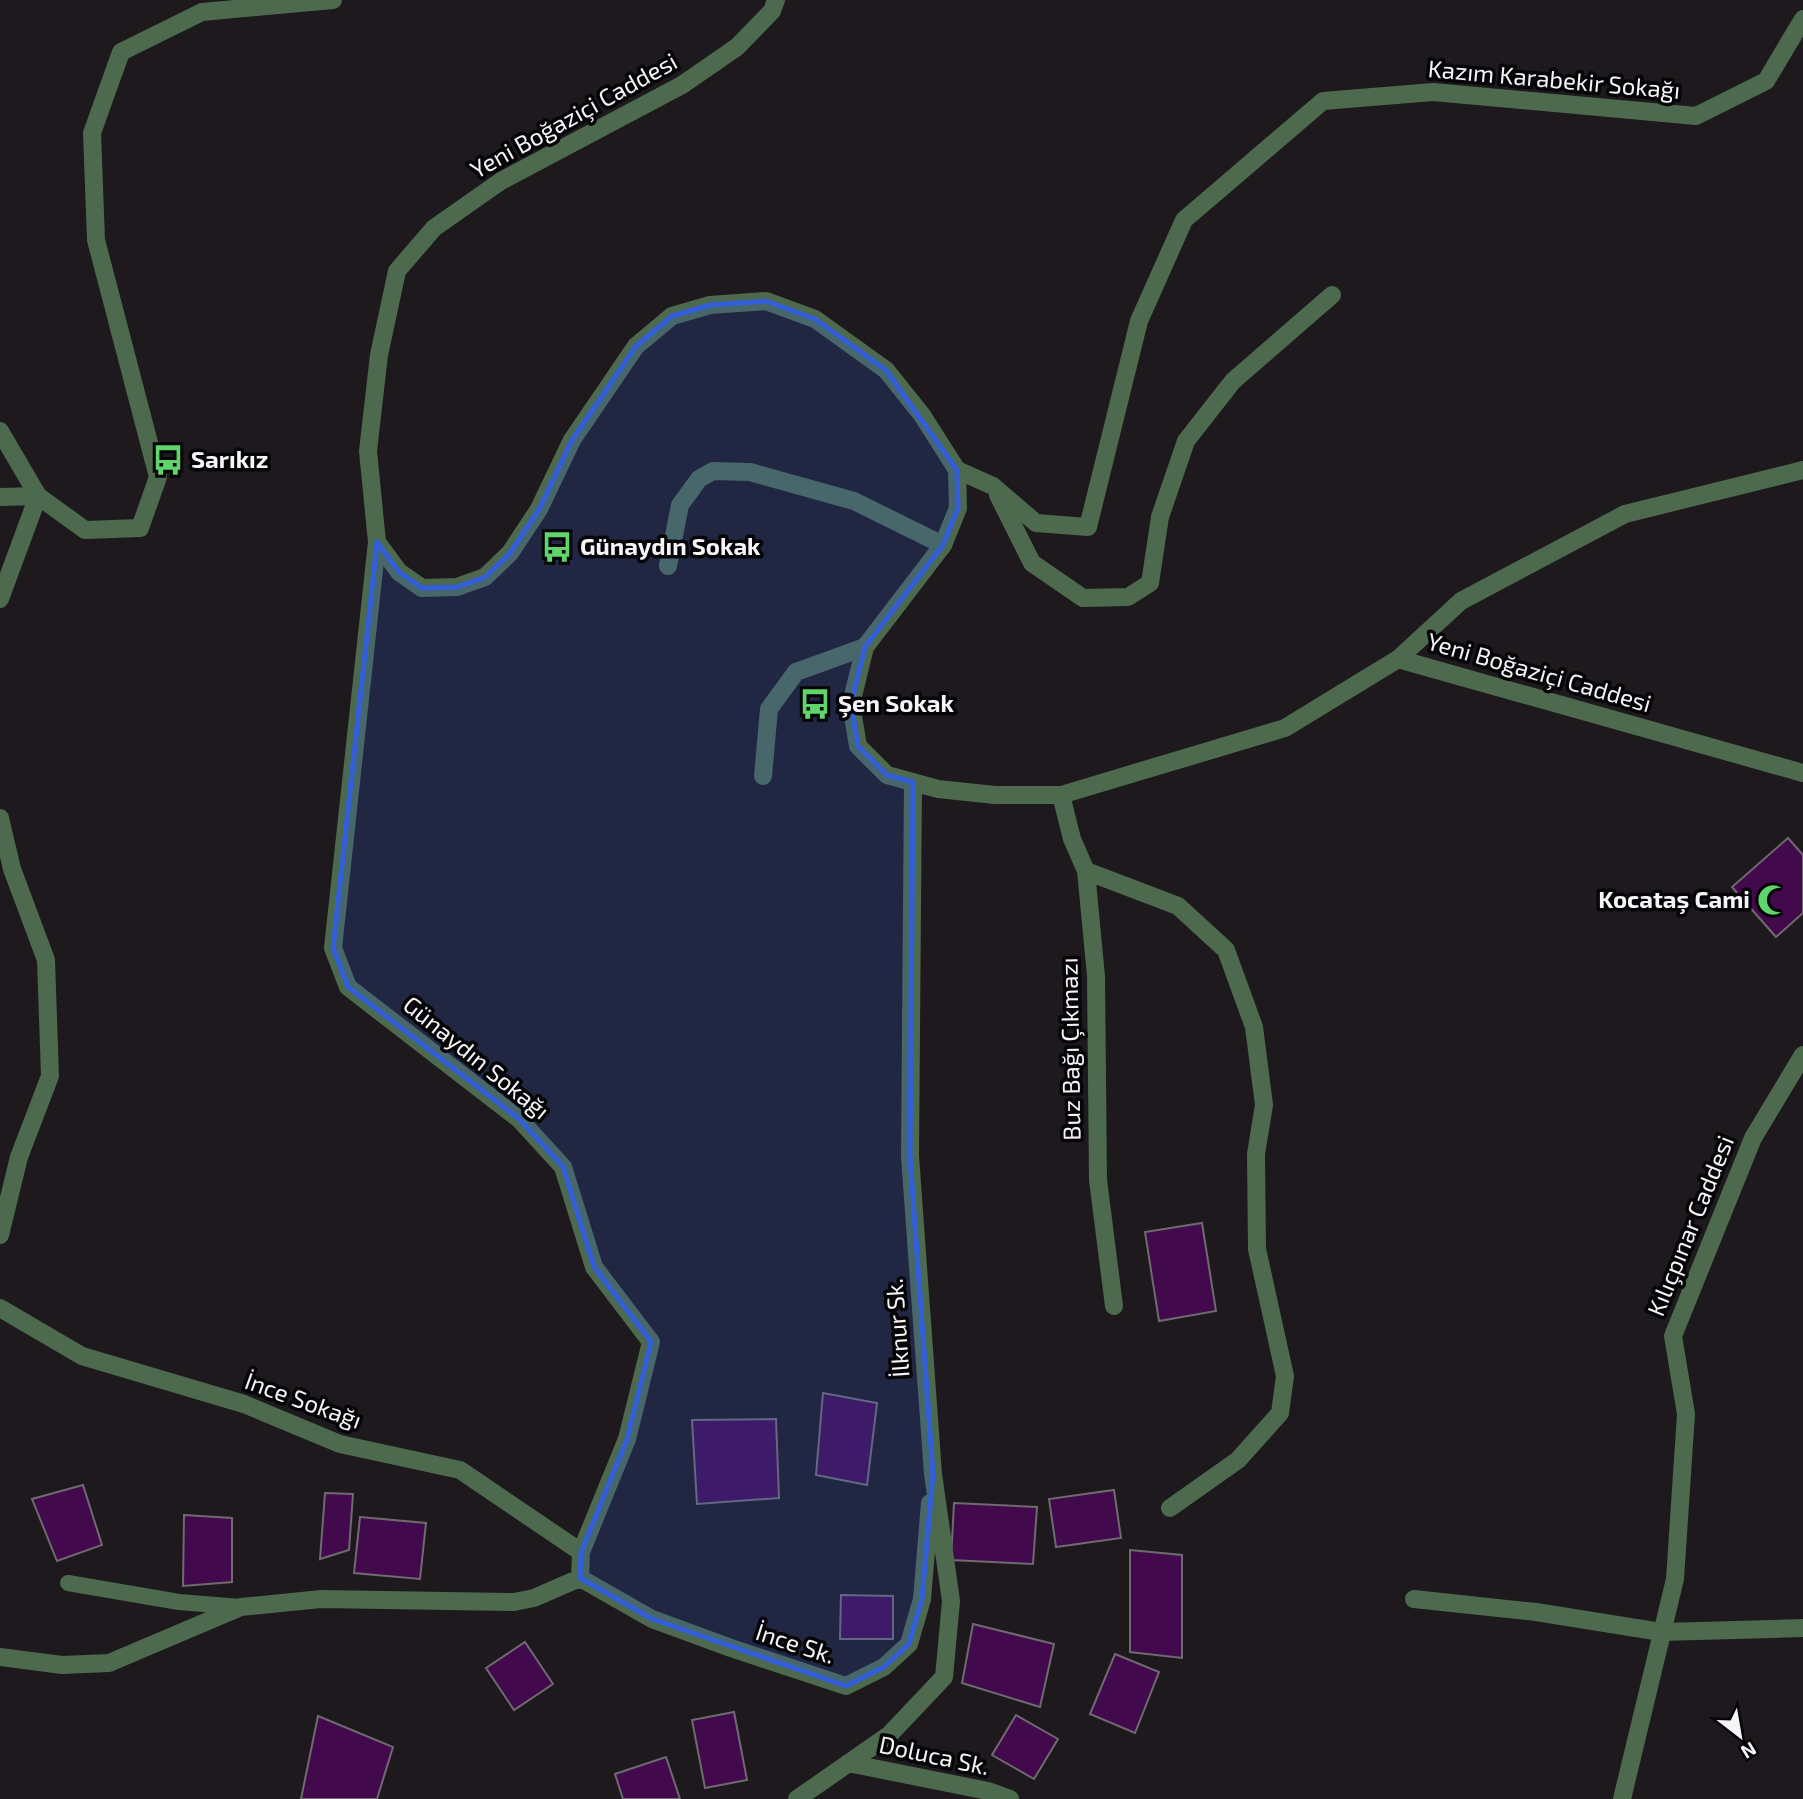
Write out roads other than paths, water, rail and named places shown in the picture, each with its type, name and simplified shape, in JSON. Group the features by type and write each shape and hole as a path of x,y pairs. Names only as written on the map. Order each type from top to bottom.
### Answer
{"street":[{"path":"0,431 38,496 85,530 140,528 158,477 96,240 92,132 121,52 202,12 333,0"},
{"name":"Yeni Boğaziçi Caddesi","path":"377,542 368,451 379,355 397,271 434,228 501,181 682,85 737,47 772,12 776,0"},
{"name":"Kazım Karabekir Sokağı","path":"957,470 993,486 1036,523 1088,527 1139,321 1184,220 1323,101 1433,92 1696,116 1766,81 1803,19"},
{"path":"993,486 1032,563 1083,598 1128,597 1150,583 1160,517 1186,441 1233,381 1332,295"},
{"path":"377,542 399,572 422,588 457,587 485,576 510,553 539,509 572,440 636,346 672,316 709,305 766,301 815,318 886,370 922,415 957,470"},
{"name":"Yeni Boğaziçi Caddesi","path":"957,470 958,508 943,545 865,647 851,704 858,746 887,775 938,789 995,795 1061,795 1285,728 1398,659 1803,772"},
{"path":"1398,659 1461,601 1625,514 1803,470"},
{"path":"667,566 681,505 699,479 713,471 750,472 854,501 943,545"},
{"path":"0,497 38,496"},
{"path":"0,599 38,496"},
{"name":"Günaydın Sokağı","path":"377,542 333,948 348,987 519,1119 563,1167 594,1267 651,1342 627,1439 581,1552 580,1578"},
{"path":"763,776 769,709 796,672 865,647"},
{"name":"İlknur Sk.","path":"797,1799 889,1735 944,1677 951,1601 933,1474 910,1156 914,782"},
{"name":"Buz Bağı Çıkmazı","path":"1061,795 1072,839 1086,871 1096,976 1098,1180 1114,1306"},
{"path":"0,818 12,869 46,960 50,1076 19,1157 0,1235"},
{"path":"1086,871 1178,906 1226,950 1254,1027 1256,1040 1264,1105 1256,1154 1257,1249 1285,1376 1280,1413 1238,1460 1170,1508"},
{"name":"Kılıçpınar Caddesi","path":"1622,1799 1675,1579 1686,1413 1673,1336 1753,1138 1803,1055"},
{"name":"İnce Sokağı","path":"0,1308 82,1356 244,1404 340,1444 460,1470 581,1552"},
{"name":"İnce Sk.","path":"580,1578 652,1619 846,1686 884,1667 909,1644 922,1599 933,1474"},
{"path":"0,1657 62,1665 108,1662 241,1607 321,1599 514,1602 534,1598 580,1578"},
{"path":"1414,1599 1535,1612 1661,1632 1803,1628"},
{"name":"Doluca Sk.","path":"848,1763 988,1791 1010,1799"}],"lane":[{"path":"68,1583 178,1602 241,1607"}],"place":[{"name":"Sarıkız","path":"168,460"},
{"name":"Günaydın Sokak","path":"557,547"},
{"name":"Şen Sokak","path":"815,704"},
{"name":"Kocataş Cami","path":"1773,900"}]}
